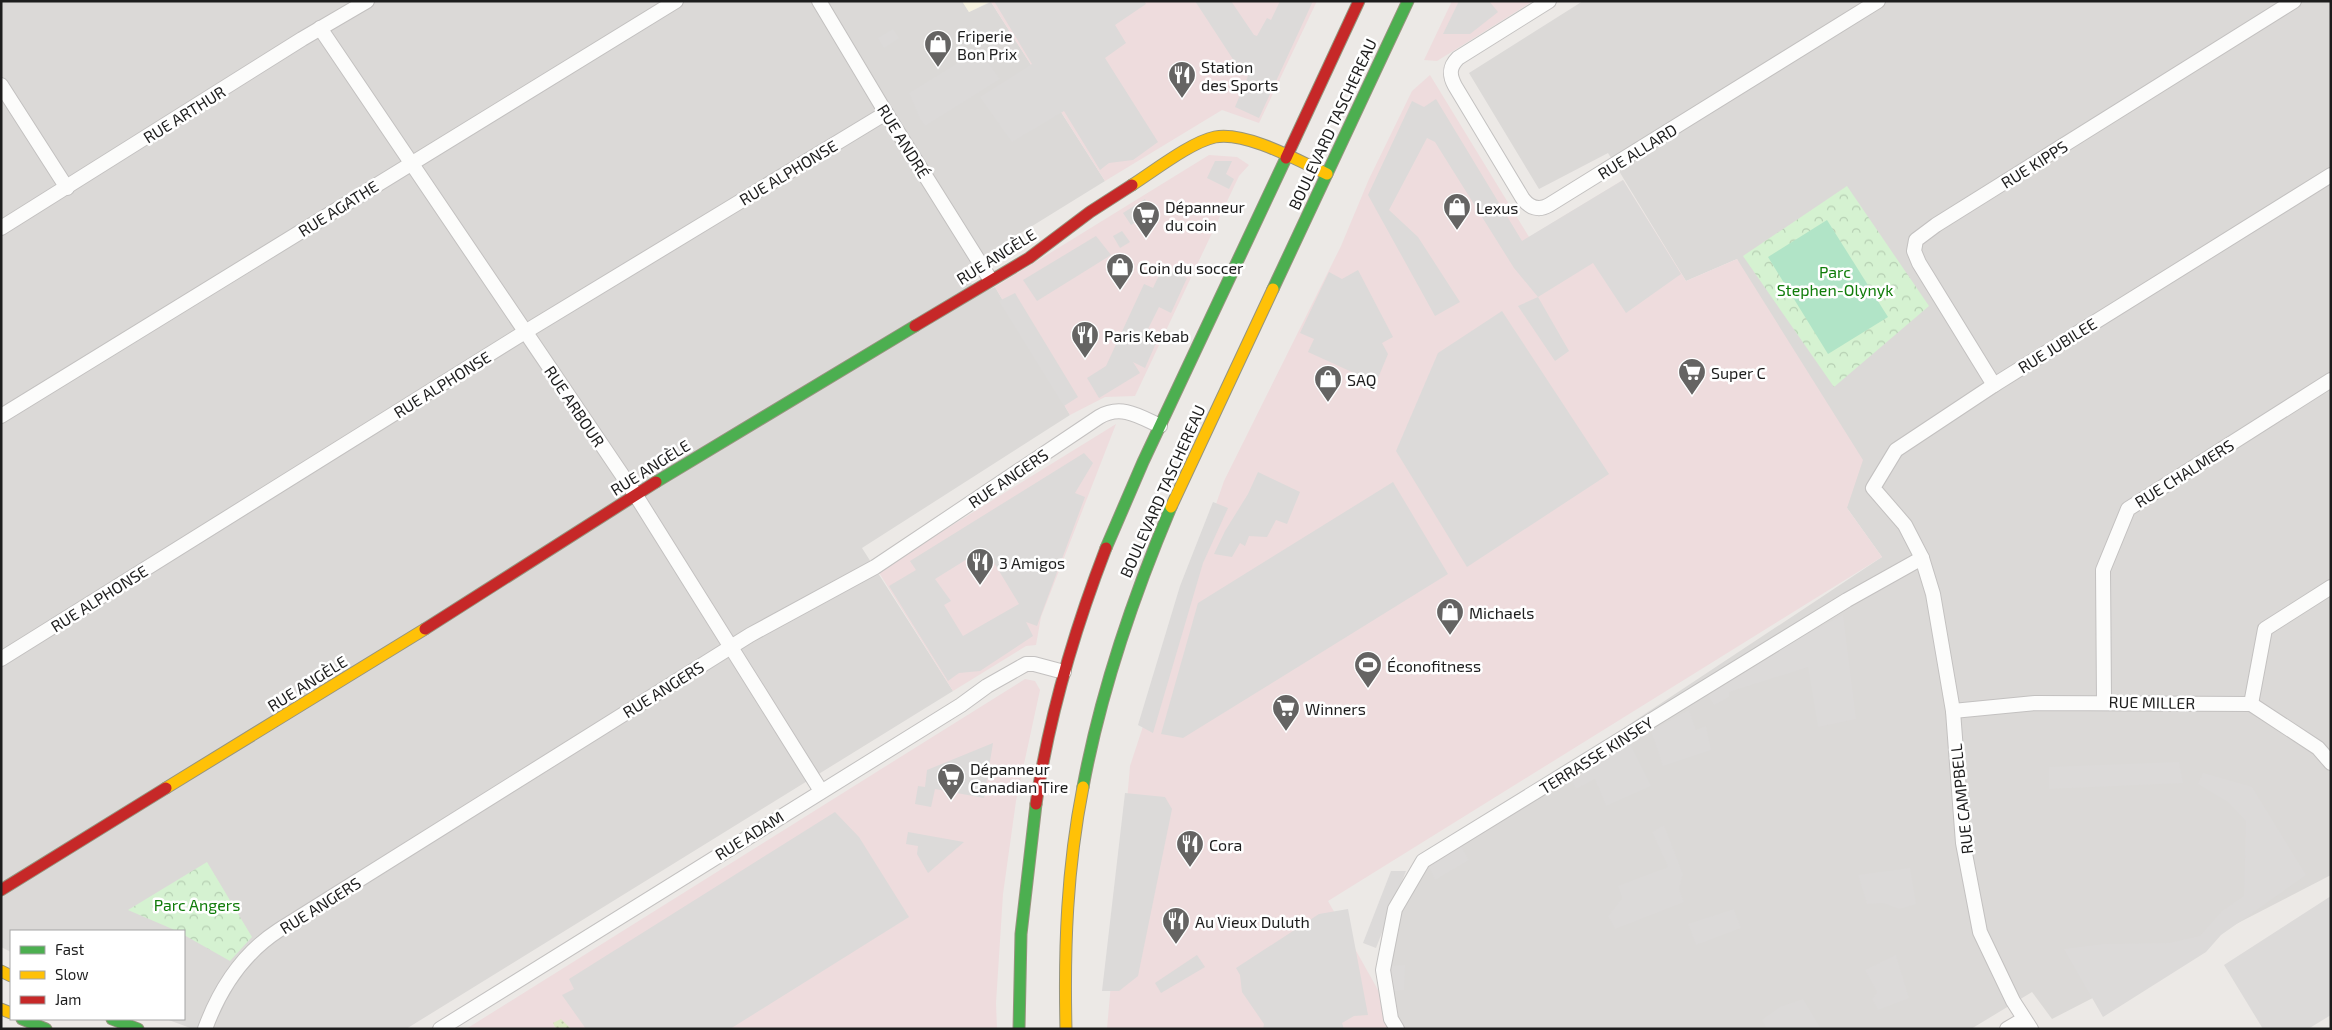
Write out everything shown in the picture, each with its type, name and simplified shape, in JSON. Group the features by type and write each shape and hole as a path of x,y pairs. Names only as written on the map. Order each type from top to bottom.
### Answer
{"main road":[{"name":"BOULEVARD TASCHEREAU","path":"1019,1029 1021,928 1027,862 1045,754 1064,672 1104,551 1160,426 1360,1"},
{"name":"BOULEVARD TASCHEREAU","path":"1066,1029 1064,947 1072,854 1090,752 1114,658 1156,540 1408,1"},
{"name":"RUE ANGÈLE","path":"1,890 422,631 635,494 990,279 1029,258 1090,212 1205,140 1220,136 1255,142 1327,174"},
{"path":"24,1020 46,1029"},
{"path":"115,1020 138,1029"}],"street":[{"name":"RUE ARTHUR","path":"1,228 320,28 367,1"},
{"name":"RUE AGATHE","path":"1,416 676,1"},
{"name":"RUE ANDRÉ","path":"819,1 886,113 990,279"},
{"name":"RUE ALLARD","path":"1549,1 1458,58 1451,69 1452,81 1523,199 1531,207 1542,208 1878,1"},
{"name":"RUE KIPPS","path":"1994,385 1919,263 1914,251 1916,240 1944,220 2294,1"},
{"name":"RUE ARBOUR","path":"320,28 635,494 820,791"},
{"path":"1,84 66,188"},
{"name":"RUE ALPHONSE","path":"1,659 525,332 886,113"},
{"name":"RUE JUBILEE","path":"1922,558 1905,525 1873,488 1896,450 1994,385 2331,176"},
{"name":"RUE CHALMERS","path":"2104,701 2103,570 2128,509 2331,380"},
{"name":"RUE ANGERS","path":"204,1029 218,997 231,976 268,937 731,647 875,567 1104,414 1125,410 1160,426"},
{"name":"RUE CAMPBELL","path":"1922,558 1933,594 1953,711 1963,843 1980,932 2013,1001 2028,1024"},
{"name":"TERRASSE KINSEY","path":"1397,1029 1391,1019 1383,970 1395,908 1423,861 1844,602 1922,558"},
{"path":"2331,587 2265,629 2251,704 2318,748 2331,763"},
{"name":"RUE ADAM","path":"440,1029 961,705 1022,665 1034,664 1064,672"},
{"name":"RUE MILLER","path":"1953,711 2036,702 2104,701 2251,704"},
{"path":"2008,1029 2028,1024"}],"shaded area":[{"path":"1,1 962,1 969,12 991,2 1105,181 964,268 977,295 995,287 1070,415 862,548 953,691 406,1029 193,1029 169,1020 185,1020 185,930 10,930 10,952 1,947"},
{"path":"962,1 991,1 969,12"},
{"path":"994,1 1144,1 1146,4 1115,25 1126,43 1105,58 1158,142 1133,160 1109,163 1100,170 1064,111 1012,142 980,97 1032,64"},
{"path":"1195,1 1231,1 1254,35 1257,36 1267,18 1271,20 1280,1 1313,1 1259,118 1235,107 1248,76 1243,68 1240,70"},
{"path":"1317,1 1259,123 1222,110 1105,181 991,2"},
{"path":"1452,1 1533,1 1437,61 1424,60"},
{"path":"1459,1 1489,1 1498,12 1470,34 1443,34"},
{"path":"1583,1 2331,1 2331,875 2052,1019 2032,992 1971,1029 1400,1029 1385,959 1395,909 1423,861 1882,557 1847,508 1737,259 1686,281 1608,153 1539,189 1469,73"},
{"path":"893,29 899,38 884,48 878,38"},
{"path":"979,50 1000,79 925,126 909,93"},
{"path":"1430,75 1529,237 1623,180 1686,281 1737,259 1863,460 1847,508 1882,557 1328,901 1400,1029 1107,1029 1130,766 1214,510 1224,481 1341,246 1369,179 1412,91"},
{"path":"1436,99 1522,241 1623,180 1681,274 1626,313 1593,263 1538,297 1514,268 1435,142 1427,138 1389,210 1418,237 1460,302 1435,316 1368,195 1412,101 1424,107"},
{"path":"1209,155 1237,157 1249,165 1239,176 1135,396 1105,397 1070,415 995,287"},
{"path":"1215,161 1232,161 1226,174 1234,179 1229,189 1207,178"},
{"path":"1145,199 1152,213 1131,225 1123,213"},
{"path":"1122,231 1130,242 1120,248 1113,236"},
{"path":"1096,236 1111,255 1037,301 1023,280"},
{"path":"1163,267 1187,278 1171,313 1159,307 1148,329 1160,334 1145,368 1133,362 1140,373 1099,398 1087,378 1106,366 1144,284 1153,288"},
{"path":"1358,270 1393,337 1382,343 1388,354 1376,383 1308,352 1314,339 1300,333 1329,272 1342,279"},
{"path":"1015,293 1078,397 1064,406 999,301"},
{"path":"1538,297 1569,351 1555,361 1518,306"},
{"path":"1502,311 1609,474 1467,567 1396,451 1438,353"},
{"path":"1116,424 1041,617 1036,645 1026,646 953,691 878,571"},
{"path":"1084,453 1093,463 1075,493 1085,497 1037,626 1026,622 1033,636 980,671 959,673 948,681 889,586 916,570 910,561","holes":["985,548 1019,604 963,636 944,605 951,601 935,579"]},
{"path":"1258,472 1300,492 1287,524 1276,520 1267,537 1249,536 1245,546 1240,543 1232,557 1214,554 1225,531 1248,494"},
{"path":"1393,482 1448,574 1183,738 1161,734 1198,603"},
{"path":"1213,502 1228,508 1203,563 1153,733 1138,725 1180,586"},
{"path":"1843,615 1856,719 1818,727 1808,667 1729,692 1729,697 1714,705 1706,692 1786,645"},
{"path":"1025,679 1035,681 1040,690 1016,801 1003,894 996,1003 997,1029 466,1029"},
{"path":"1689,710 1696,730 1706,726 1711,750 1663,766 1651,731"},
{"path":"1628,740 1651,786 1606,806 1595,779 1576,789 1570,778"},
{"path":"993,743 984,798 935,789 931,807 915,804 918,786 925,787 927,770"},
{"path":"2179,762 2183,783 2049,789 2049,767"},
{"path":"2203,773 2252,787 2306,875 2221,935 2206,952 2103,1017 2064,949 2104,944 2169,943 2200,936 2222,911 2244,896 2246,821 2228,802 2198,784"},
{"path":"1125,793 1165,797 1172,809 1138,976 1119,991 1102,991"},
{"path":"835,812 859,837 909,917 730,1029 586,1029 562,995 574,989 569,979"},
{"path":"1664,825 1683,874 1679,889 1684,902 1615,929 1608,916 1622,898 1618,886 1668,867 1652,832"},
{"path":"908,832 964,842 928,873 917,854 918,846 906,844"},
{"path":"1461,846 1469,860 1435,880 1429,867"},
{"path":"1910,868 1916,904 1900,909 1883,903 1867,904 1858,875"},
{"path":"1391,871 1406,871 1376,948 1363,943"},
{"path":"2331,896 2331,1015 2308,1029 2263,1029 2224,965"},
{"path":"1348,909 1368,1015 1354,1016 1342,1023 1344,1029 1263,1029 1264,1024 1242,992 1240,975 1236,968 1319,914"},
{"path":"1734,909 1741,928 1696,945 1688,924"},
{"path":"1197,955 1205,967 1161,993 1155,983"},
{"path":"1896,955 1909,998 1878,1010 1872,999 1877,992 1865,970"},
{"path":"1405,965 1404,990 1391,992 1389,966"},
{"path":"1803,999 1821,1029 1767,1029 1762,1020 1780,1007"}],"green space":[{"name":"Parc Stephen-Olynyk","path":"1847,186 1929,306 1834,387 1743,256"},
{"path":"1827,220 1888,317 1828,354 1768,257"},
{"name":"Parc Angers","path":"207,862 252,937 230,961 185,936 185,930 175,930 128,910"},
{"path":"561,1019 570,1028 556,1029 553,1023"}],"traffic: fast":[{"path":"1273,289 1408,1"},
{"path":"1106,548 1143,462 1286,158"},
{"path":"656,482 915,326"},
{"path":"1083,787 1099,715 1120,644 1144,575 1171,507"},
{"path":"1019,1029 1021,934 1036,804"},
{"path":"24,1020 46,1029"},
{"path":"115,1020 138,1029"}],"traffic: slow":[{"path":"1132,185 1195,145 1215,137 1228,136 1242,138 1272,148 1327,174"},
{"path":"1171,507 1273,289"},
{"path":"166,788 425,629"},
{"path":"1066,1029 1066,938 1070,878 1083,787"},
{"path":"1,971 10,976"},
{"path":"1,1009 10,1013"}],"traffic: jam":[{"path":"1286,158 1359,1"},
{"path":"915,326 1029,258 1090,212 1132,185"},
{"path":"425,629 656,482"},
{"path":"1036,804 1055,706 1083,611 1106,548"},
{"path":"1,890 166,788"}],"place":[{"name":"Friperie Bon Prix","path":"938,68"},
{"name":"Station des Sports","path":"1182,99"},
{"name":"Lexus","path":"1457,231"},
{"name":"Dépanneur du coin","path":"1146,239"},
{"name":"Coin du soccer","path":"1120,291"},
{"name":"Paris Kebab","path":"1085,359"},
{"name":"Super C","path":"1692,396"},
{"name":"SAQ","path":"1328,403"},
{"name":"3 Amigos","path":"980,586"},
{"name":"Michaels","path":"1450,636"},
{"name":"Éconofitness","path":"1368,689"},
{"name":"Winners","path":"1286,732"},
{"name":"Dépanneur Canadian Tire","path":"951,801"},
{"name":"Cora","path":"1190,868"},
{"name":"Au Vieux Duluth","path":"1176,945"}]}
